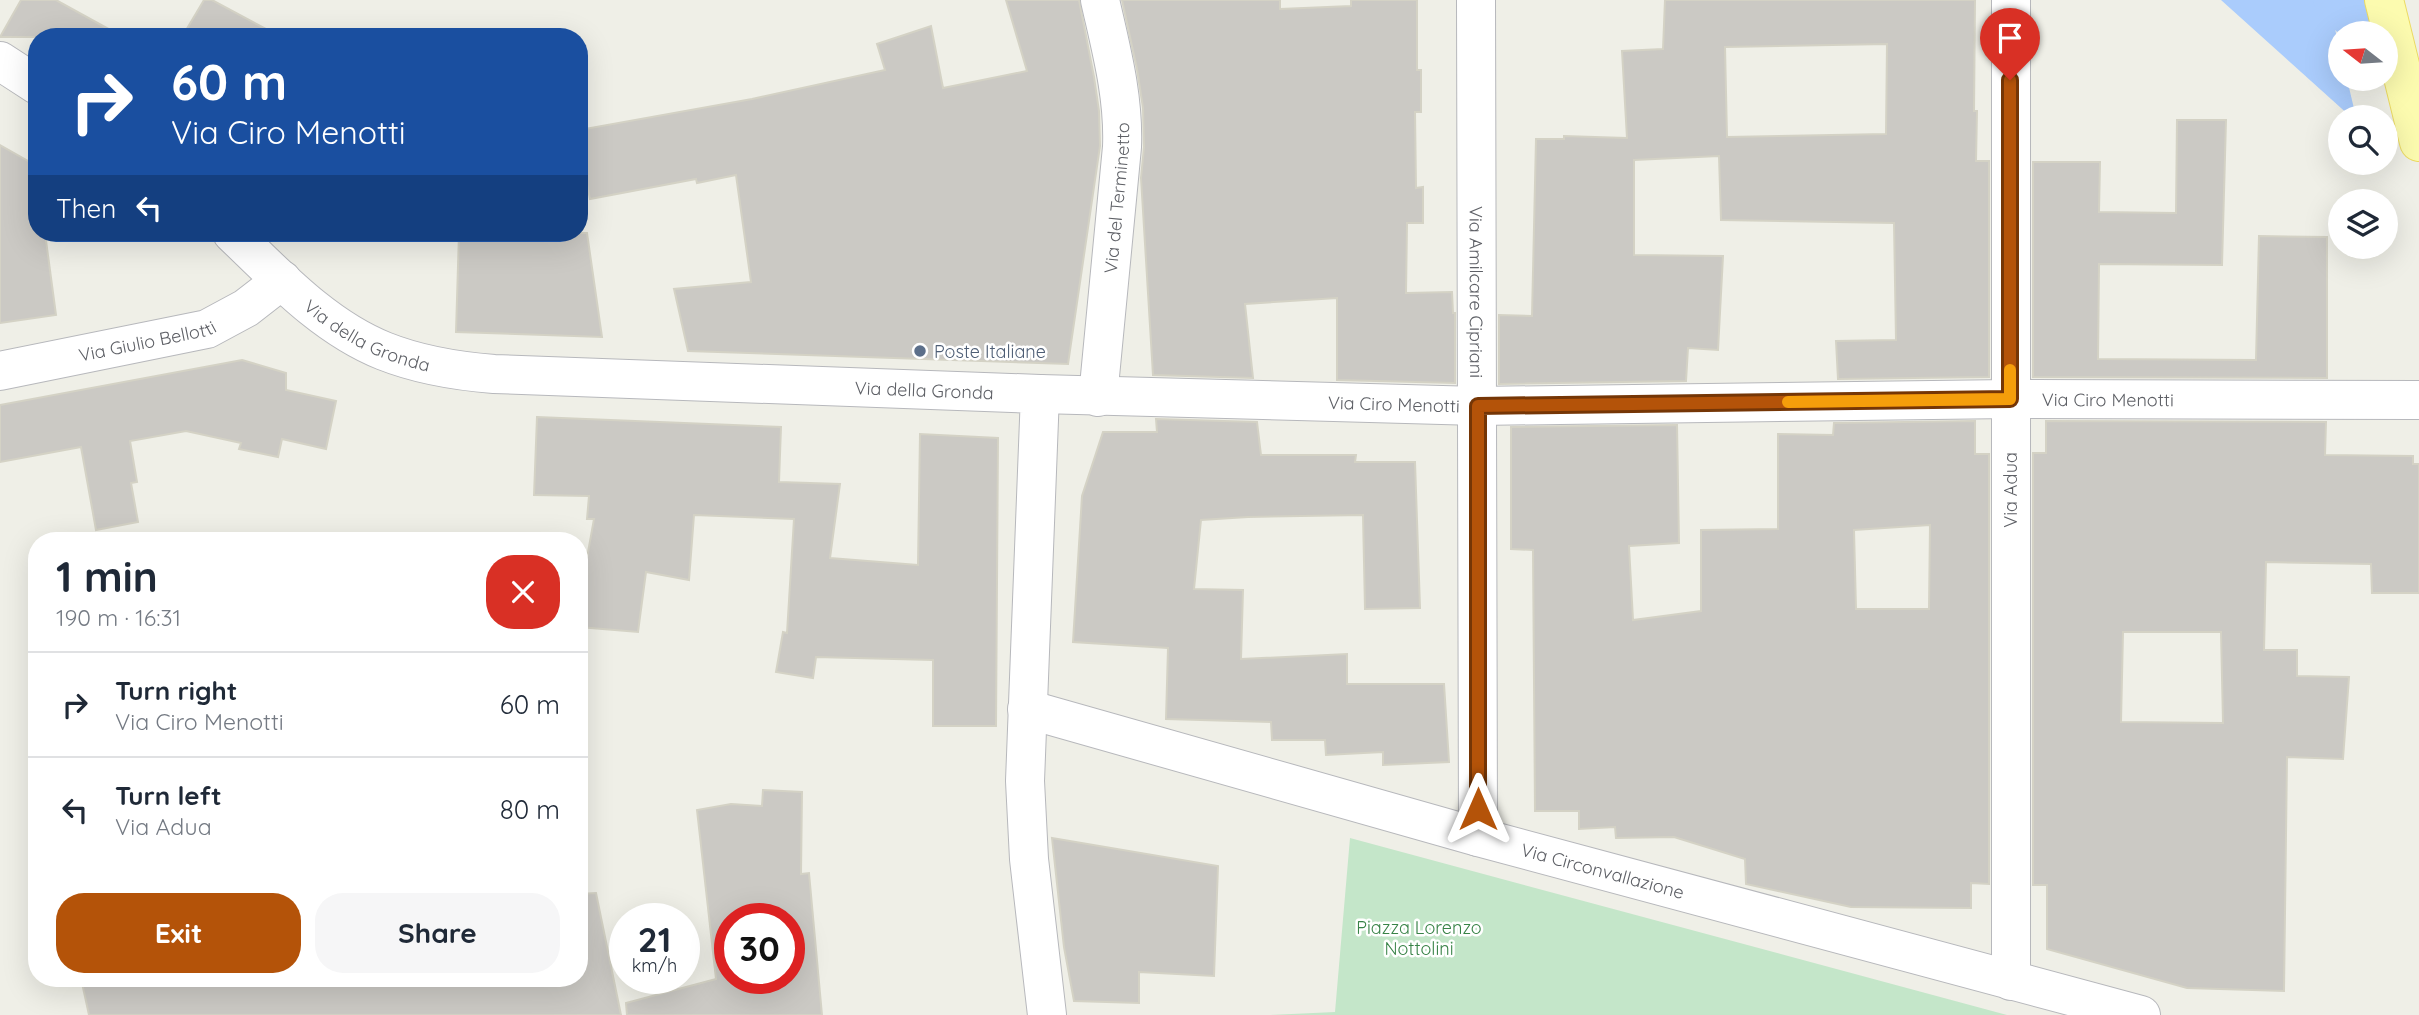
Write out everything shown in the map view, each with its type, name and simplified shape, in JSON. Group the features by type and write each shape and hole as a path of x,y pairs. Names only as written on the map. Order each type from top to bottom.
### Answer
{"main road":[{"path":"2384,0 2419,142"}],"street":[{"name":"Via del Terminetto","path":"1098,397 1123,115 1120,87 1100,0"},
{"name":"Via Amilcare Cipriani","path":"1476,0 1478,837"},
{"name":"Via Adua","path":"2011,0 2011,981"},
{"path":"0,61 28,79"},
{"name":"Via della Gronda","path":"242,242 314,308 348,332 382,350 418,362 458,370 494,374 1040,394"},
{"name":"Via Giulio Bellotti","path":"0,371 207,329 246,308 282,280"},
{"name":"Via Ciro Menotti","path":"1040,394 1478,406 2010,399 2419,400"},
{"path":"1040,394 1026,780 1029,859 1047,1015"},
{"name":"Via Circonvallazione","path":"1027,709 1478,837 2141,1015"}],"green space":[{"name":"Piazza Lorenzo Nottolini","path":"1350,838 2007,1015 1270,1015 1335,1012"}],"water":[{"path":"2221,0 2328,0 2333,21 2328,21 2328,91 2350,91 2353,105 2338,105"}],"building":[{"path":"21,0 56,0 107,28 28,28 28,37 0,37"},
{"path":"204,0 212,0 264,28 187,28"},
{"path":"1006,0 1079,0 1099,111 1100,146 1068,364 688,351 674,289 751,282 736,175 697,183 696,179 590,199 588,128 752,99 885,70 877,44 931,26 943,88 1027,71"},
{"path":"1122,0 1280,0 1280,9 1351,6 1351,0 1417,0 1417,70 1421,70 1421,112 1415,112 1416,188 1423,187 1423,223 1407,223 1406,293 1452,292 1455,313 1455,383 1337,380 1337,298 1245,304 1253,378 1153,375 1141,178 1144,147 1143,108"},
{"path":"1665,0 1975,0 1976,161 1989,161 1989,377 1838,379 1836,341 1896,340 1894,223 1721,220 1719,156 1634,160 1634,255 1723,256 1718,350 1688,348 1686,381 1499,384 1499,315 1532,316 1536,139 1564,139 1564,136 1627,138 1622,51 1663,49","holes":["1887,44 1886,134 1727,137 1725,47"]},
{"path":"2177,120 2226,120 2222,265 2099,264 2098,359 2256,360 2259,236 2327,237 2327,378 2033,377 2033,162 2100,162 2099,212 2176,213"},
{"path":"0,145 28,161 28,242 46,242 56,315 0,323"},
{"path":"588,240 602,337 456,332 459,242"},
{"path":"242,360 286,373 286,390 336,401 326,449 282,439 278,457 239,449 241,443 186,431 130,441 137,482 131,483 138,522 96,530 81,447 0,462 0,405"},
{"path":"537,417 781,427 779,482 840,484 830,558 918,565 920,434 998,438 996,726 933,726 933,660 816,657 813,678 776,672 783,632 787,633 794,519 694,515 689,580 646,572 638,632 588,628 588,552 594,519 587,519 589,496 534,495"},
{"path":"1156,419 1257,422 1261,455 1356,455 1355,462 1415,462 1420,608 1365,609 1363,515 1201,520 1194,589 1243,590 1241,659 1347,654 1347,684 1444,684 1449,762 1383,765 1383,752 1326,755 1325,740 1272,740 1271,722 1166,719 1168,648 1073,642 1082,496 1103,432 1157,432"},
{"path":"1975,421 1975,454 1989,454 1989,884 1971,883 1971,908 1851,907 1746,884 1745,859 1674,837 1616,838 1615,827 1579,829 1579,811 1535,811 1533,550 1511,549 1511,427 1677,425 1679,543 1629,546 1633,620 1701,611 1701,530 1778,529 1778,434 1833,435 1834,423","holes":["1930,525 1929,609 1856,609 1854,530"]},
{"path":"2046,421 2326,422 2325,455 2413,456 2413,464 2419,464 2419,593 2372,593 2371,564 2266,562 2264,650 2297,650 2297,676 2349,677 2343,759 2287,757 2284,991 2187,988 2047,949 2047,885 2033,885 2033,453 2046,453","holes":["2123,632 2221,632 2223,723 2121,722"]},
{"path":"763,790 802,792 801,874 809,873 822,1015 627,1015 626,1003 660,994 700,994 700,983 714,980 714,994 805,994 805,903 714,903 714,961 697,810 731,804 762,806"},
{"path":"1052,838 1218,866 1214,976 1139,972 1139,1003 1074,1001 1064,947"},
{"path":"588,893 596,893 609,956 609,994 617,994 621,1015 89,1015 83,987 588,987"}],"waterway":[{"path":"2337,0 2360,21"}],"slow traffic":[{"path":"1788,402 2010,399 2010,370"}],"place":[{"name":"Poste Italiane","path":"920,351"}],"route":[{"path":"1478,809 1478,406 2010,399 2010,80"}]}
